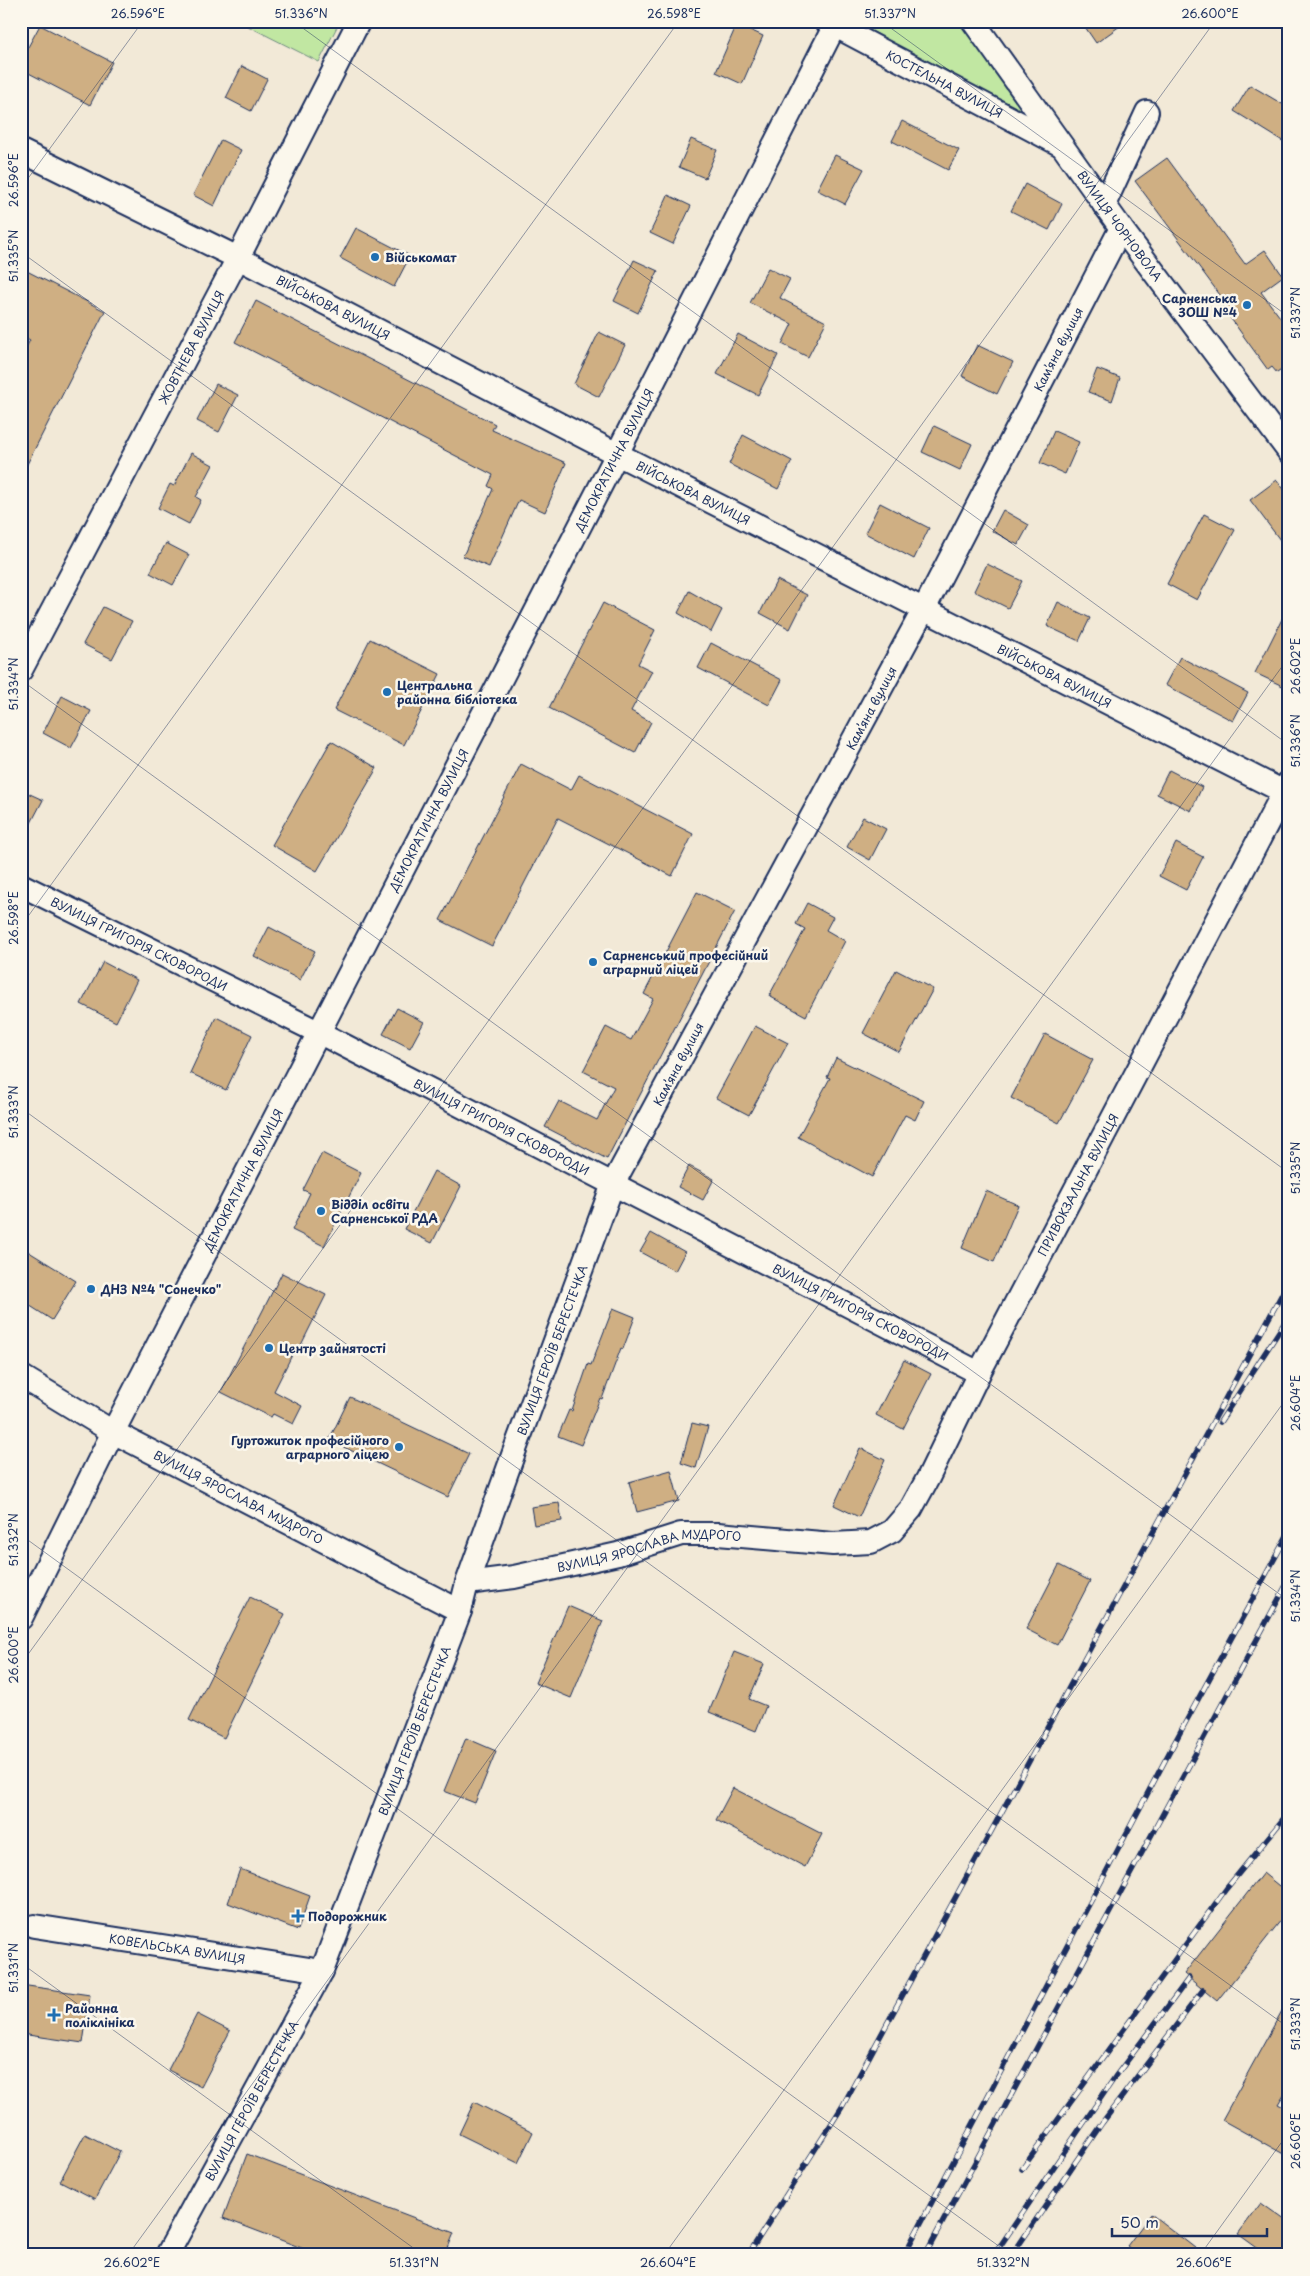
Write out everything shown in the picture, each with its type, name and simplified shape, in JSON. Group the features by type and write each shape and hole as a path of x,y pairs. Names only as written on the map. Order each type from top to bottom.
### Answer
{"street":[{"name":"ЖОВТНЕВА ВУЛИЦЯ","path":"21,670 238,258 359,21"},
{"name":"ВУЛИЦЯ ЧОРНОВОЛА","path":"974,21 1104,205 1289,452"},
{"name":"КОСТЕЛЬНА ВУЛИЦЯ","path":"832,23 1062,146"},
{"name":"ДЕМОКРАТИЧНА ВУЛИЦЯ","path":"21,1618 113,1432 617,454 832,23"},
{"path":"1104,205 1147,112"},
{"name":"ВІЙСЬКОВА ВУЛИЦЯ","path":"21,151 238,258 617,454 924,609 1286,787"},
{"name":"Камʼяна вулиця","path":"613,1184 924,609 1121,228"},
{"name":"ПРИВОКЗАЛЬНА ВУЛИЦЯ","path":"833,1544 871,1542 892,1531 911,1509 979,1373 1286,787"},
{"name":"ВУЛИЦЯ ГРИГОРІЯ СКОВОРОДИ","path":"21,885 320,1033 979,1373"},
{"name":"ВУЛИЦЯ ГЕРОЇВ БЕРЕСТЕЧКА","path":"166,2255 322,1970 460,1611 467,1583 613,1184"},
{"name":"ВУЛИЦЯ ЯРОСЛАВА МУДРОГО","path":"21,1376 113,1432 460,1611"},
{"name":"ВУЛИЦЯ ЯРОСЛАВА МУДРОГО","path":"467,1583 514,1577 618,1554 680,1534 718,1534 833,1544"},
{"name":"КОВЕЛЬСЬКА ВУЛИЦЯ","path":"34,1926 322,1970"}],"green space":[{"path":"238,21 340,21 319,62"},
{"path":"963,21 1036,123 856,22"}],"building":[{"path":"1081,21 1127,21 1096,43"},
{"path":"737,24 763,36 742,84 716,72"},
{"path":"40,25 112,62 90,105 21,69 21,60"},
{"path":"242,66 267,79 251,111 226,98"},
{"path":"1250,85 1289,108 1289,145 1234,111"},
{"path":"902,121 959,150 948,170 892,141"},
{"path":"691,139 717,150 705,178 679,167"},
{"path":"221,140 241,150 214,206 193,195"},
{"path":"835,155 864,169 845,204 817,190"},
{"path":"1167,158 1245,264 1265,250 1283,276 1261,292 1289,329 1289,365 1277,373 1272,367 1268,370 1216,298 1220,295 1135,181"},
{"path":"1025,184 1062,204 1049,230 1011,211"},
{"path":"668,195 691,206 673,244 650,233"},
{"name":"Військомат","path":"356,228 410,256 394,287 340,258"},
{"path":"634,260 658,271 638,313 614,301"},
{"path":"21,268 105,311 21,476 21,357 30,340 21,335"},
{"path":"768,268 790,279 780,298 826,322 808,357 782,344 792,324 750,303"},
{"path":"256,301 495,424 492,430 566,463 545,512 519,500 489,567 463,556 493,489 488,486 493,475 235,342"},
{"path":"599,332 625,345 599,397 574,384"},
{"path":"738,334 778,355 758,395 717,374"},
{"path":"977,345 1013,362 997,394 962,376"},
{"path":"1097,369 1120,378 1112,401 1088,392"},
{"path":"216,384 238,395 219,432 197,421"},
{"path":"934,426 972,444 960,470 922,452"},
{"path":"1054,431 1079,442 1065,474 1040,463"},
{"path":"743,435 792,461 778,489 729,464"},
{"path":"191,453 213,465 196,497 201,500 189,524 158,508 170,484 174,486"},
{"path":"1277,480 1289,496 1289,552 1250,500"},
{"path":"880,503 929,528 914,559 865,533"},
{"path":"1003,510 1029,525 1018,545 992,531"},
{"path":"1204,514 1235,530 1197,600 1167,584"},
{"path":"166,543 189,555 173,585 150,573"},
{"path":"987,564 1022,581 1008,608 974,591"},
{"path":"777,580 807,595 790,629 760,613"},
{"path":"689,591 722,610 711,632 678,613"},
{"path":"1058,602 1090,618 1079,641 1047,626"},
{"path":"603,603 655,630 638,664 652,671 631,711 651,722 635,753 549,708"},
{"path":"1289,605 1289,689 1255,673"},
{"path":"103,607 132,621 112,659 83,644"},
{"name":"Центральна районна бібліотека","path":"370,639 440,674 404,745 334,710"},
{"path":"711,643 782,680 769,705 698,668"},
{"path":"1180,657 1248,693 1233,721 1165,685"},
{"path":"62,696 91,711 71,748 43,733"},
{"path":"331,741 377,768 317,871 272,845"},
{"path":"521,764 571,790 579,775 693,834 672,876 558,818 492,946 440,920"},
{"path":"1169,770 1202,787 1191,811 1157,794"},
{"path":"21,790 43,800 21,842"},
{"path":"863,817 886,829 870,860 847,847"},
{"path":"1176,843 1203,857 1186,890 1159,876"},
{"path":"697,892 735,911 607,1159 545,1127 559,1101 597,1120 614,1087 583,1071 606,1027 631,1040 653,999 644,994"},
{"path":"807,903 833,917 826,930 845,941 806,1016 769,996 805,929 796,924"},
{"path":"269,927 315,951 300,980 254,956"},
{"path":"103,962 137,980 116,1022 81,1004"},
{"path":"896,970 933,989 899,1052 863,1033"},
{"path":"397,1008 424,1022 410,1048 383,1034"},
{"path":"216,1017 252,1035 226,1090 190,1073"},
{"path":"755,1026 788,1043 749,1115 716,1098"},
{"path":"1045,1034 1093,1060 1059,1123 1011,1098"},
{"path":"836,1058 924,1101 915,1120 905,1115 872,1177 798,1137 830,1078 827,1077"},
{"name":"Відділ освіти Сарненської РДА","path":"322,1153 361,1173 324,1246 292,1230 310,1193 303,1190"},
{"path":"689,1166 714,1179 703,1200 678,1187"},
{"path":"434,1171 461,1186 432,1243 404,1229"},
{"path":"986,1191 1018,1205 994,1262 962,1248"},
{"path":"651,1233 685,1252 675,1271 640,1252"},
{"path":"21,1247 76,1281 52,1320 21,1300"},
{"name":"Центр зайнятості","path":"282,1273 326,1295 299,1349 296,1347 274,1391 302,1406 293,1424 273,1414 271,1417 221,1392"},
{"path":"613,1308 635,1317 581,1445 558,1436 569,1410 572,1411 588,1364 591,1365"},
{"path":"904,1360 931,1374 903,1429 876,1415"},
{"name":"Гуртожиток професійного аграрного ліцею","path":"350,1397 469,1454 448,1497 329,1440"},
{"path":"692,1423 708,1427 696,1468 681,1463"},
{"path":"860,1448 885,1460 859,1517 834,1505"},
{"path":"671,1470 679,1501 637,1512 629,1482"},
{"path":"559,1503 562,1521 534,1525 531,1507"},
{"path":"1059,1565 1090,1581 1057,1645 1026,1629"},
{"path":"250,1597 285,1614 224,1738 189,1720"},
{"path":"568,1606 603,1621 571,1698 535,1683"},
{"path":"734,1652 764,1664 749,1699 766,1706 756,1731 709,1712"},
{"path":"466,1738 496,1751 475,1803 444,1791"},
{"path":"733,1788 822,1834 805,1867 716,1820"},
{"path":"240,1869 310,1896 298,1930 228,1903"},
{"path":"1263,1873 1289,1894 1289,1910 1217,2001 1184,1974"},
{"name":"Районна поліклініка","path":"21,1985 90,1995 83,2043 21,2034"},
{"path":"1289,1998 1289,2086 1278,2104 1289,2110 1289,2157 1222,2120"},
{"path":"197,2014 230,2031 201,2087 168,2070"},
{"path":"474,2102 533,2132 518,2163 459,2134"},
{"path":"85,2134 120,2152 95,2199 60,2181"},
{"path":"247,2154 454,2233 445,2255 320,2255 223,2218"},
{"path":"1261,2203 1289,2223 1289,2255 1267,2255 1238,2234"},
{"path":"1151,2214 1204,2255 1139,2255 1127,2246"}],"railway":[{"path":"748,2255 842,2107 1289,1281"},
{"path":"1220,1422 1289,1316"},
{"path":"904,2255 1170,1751 1289,1532"},
{"path":"925,2255 1289,1580"},
{"path":"1022,2169 1226,1889 1289,1812"},
{"path":"994,2255 1115,2077 1189,1978"},
{"path":"1012,2255 1102,2123 1203,1990"}],"place":[{"name":"Військомат","path":"375,257"},
{"name":"Сарненська ЗОШ №4","path":"1247,305"},
{"name":"Центральна районна бібліотека","path":"387,692"},
{"name":"Сарненський професійний аграрний ліцей","path":"593,962"},
{"name":"Відділ освіти Сарненської РДА","path":"321,1211"},
{"name":"ДНЗ №4 \"Сонечко\"","path":"91,1289"},
{"name":"Центр зайнятості","path":"269,1348"},
{"name":"Гуртожиток професійного аграрного ліцею","path":"399,1447"},
{"name":"Подорожник","path":"298,1916"},
{"name":"Районна поліклініка","path":"54,2015"}]}
